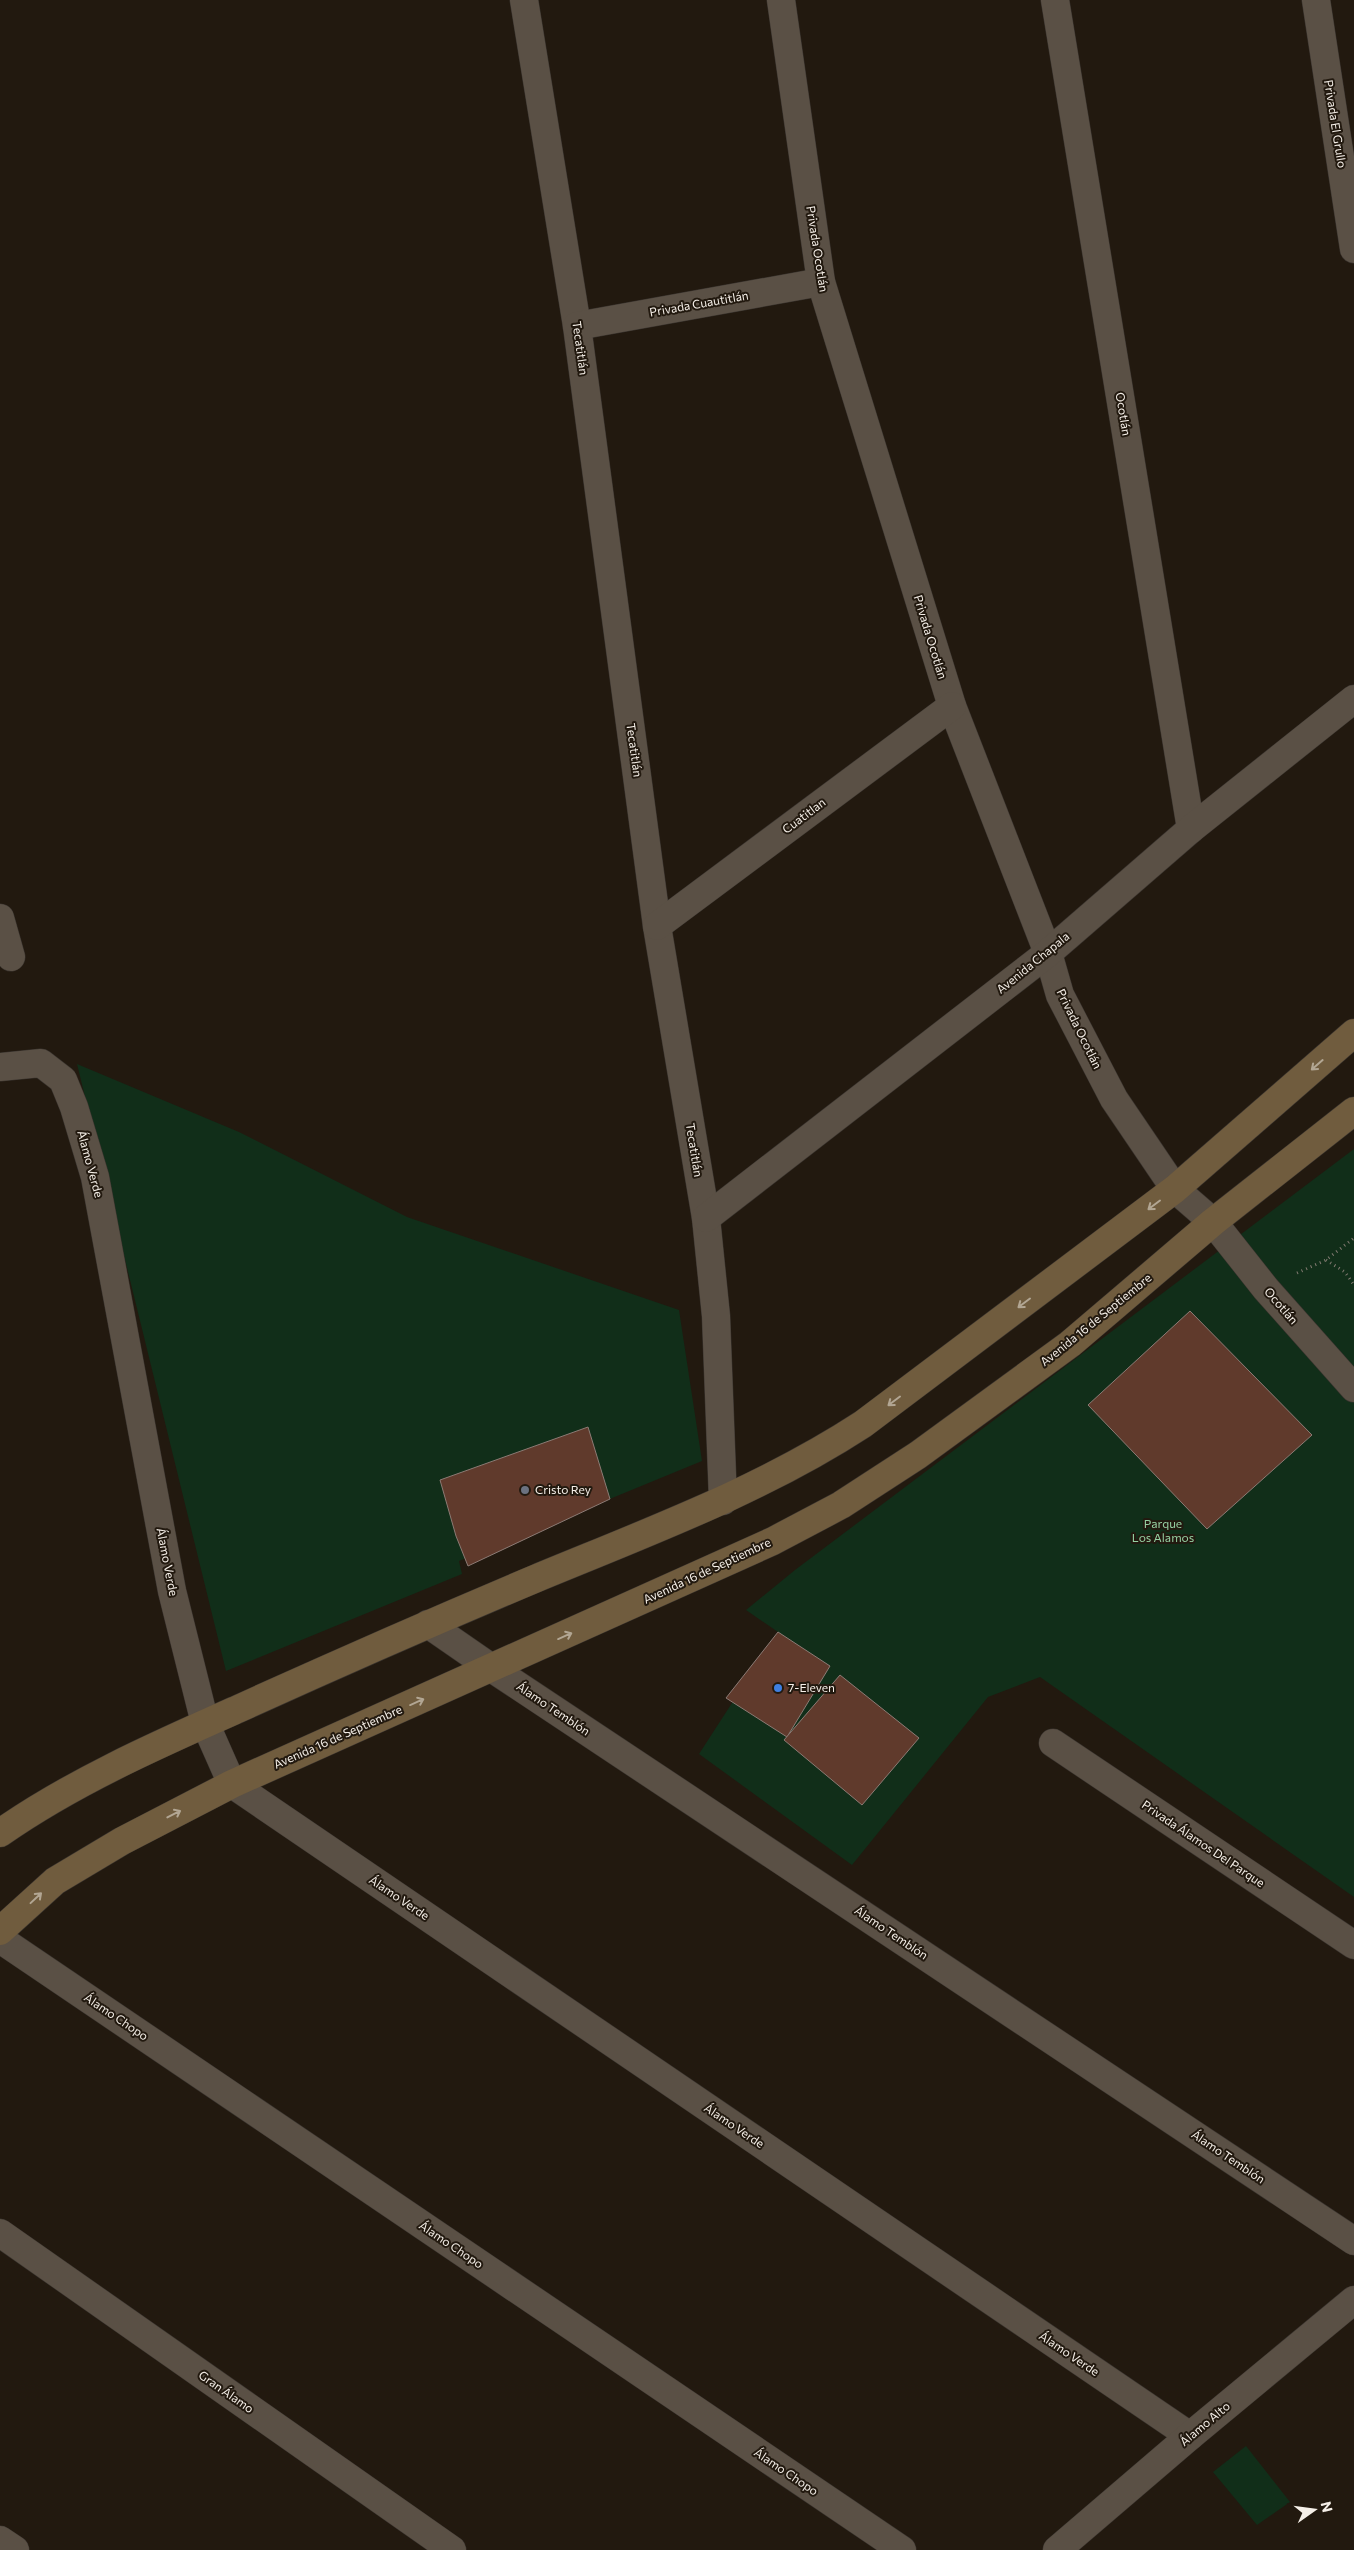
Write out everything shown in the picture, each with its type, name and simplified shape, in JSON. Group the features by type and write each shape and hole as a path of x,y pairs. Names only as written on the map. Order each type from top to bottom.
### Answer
{"street":[{"name":"Tecatitlán","path":"524,0 577,326 657,926 706,1218 716,1316 723,1501"},
{"name":"Privada Ocotlán","path":"781,0 821,282 952,706 1048,953 1060,996 1114,1099 1175,1189 1212,1222"},
{"name":"Ocotlán","path":"1056,0 1191,828"},
{"name":"Privada El Grullo","path":"1316,0 1354,249"},
{"name":"Privada Cuautitlán","path":"577,326 821,282"},
{"name":"Avenida Chapala","path":"706,1218 1048,953 1191,828 1354,699"},
{"name":"Cuatitlan","path":"657,926 952,706"},
{"path":"0,918 11,957"},
{"path":"0,1833 39,1806 204,1724 428,1624 723,1501 825,1450 863,1424 1175,1189 1354,1033"},
{"name":"Álamo Verde","path":"0,1067 41,1063 63,1080 74,1107 95,1177 172,1591 204,1724 232,1784 1190,2436"},
{"name":"Avenida 16 de Septiembre","path":"0,1931 54,1881 122,1841 232,1784 493,1669 773,1542 841,1505 918,1455 1070,1344 1212,1222 1354,1111"},
{"name":"Ocotlán","path":"1212,1222 1266,1289 1354,1388"},
{"name":"Álamo Temblón","path":"428,1624 1354,2240"},
{"name":"Privada Álamos Del Parque","path":"1053,1743 1354,1945"},
{"name":"Álamo Chopo","path":"0,1939 902,2550"},
{"name":"Gran Álamo","path":"0,2233 452,2550"},
{"name":"Álamo Alto","path":"1057,2550 1190,2436 1354,2300"},
{"path":"0,2540 15,2550"}],"path":[{"path":"1266,1289 1326,1260 1354,1238"},
{"path":"1326,1260 1345,1272 1354,1285"}],"green space":[{"path":"77,1064 239,1132 407,1217 679,1310 702,1461 459,1561 462,1574 226,1671"},
{"name":"Parque Los Alamos","path":"1354,1149 1354,1897 1040,1677 988,1697 852,1865 699,1754 778,1632 746,1610 795,1570"},
{"path":"1246,2446 1290,2502 1257,2525 1213,2472"}],"building":[{"path":"1190,1311 1312,1435 1207,1529 1088,1405"},
{"name":"Cristo Rey","path":"588,1427 610,1499 468,1566 456,1536 440,1480"},
{"path":"778,1632 830,1666 787,1737 726,1698"},
{"path":"840,1675 919,1738 862,1805 784,1740"}],"place":[{"name":"Cristo Rey","path":"525,1490"},
{"name":"7-Eleven","path":"778,1688"}]}
